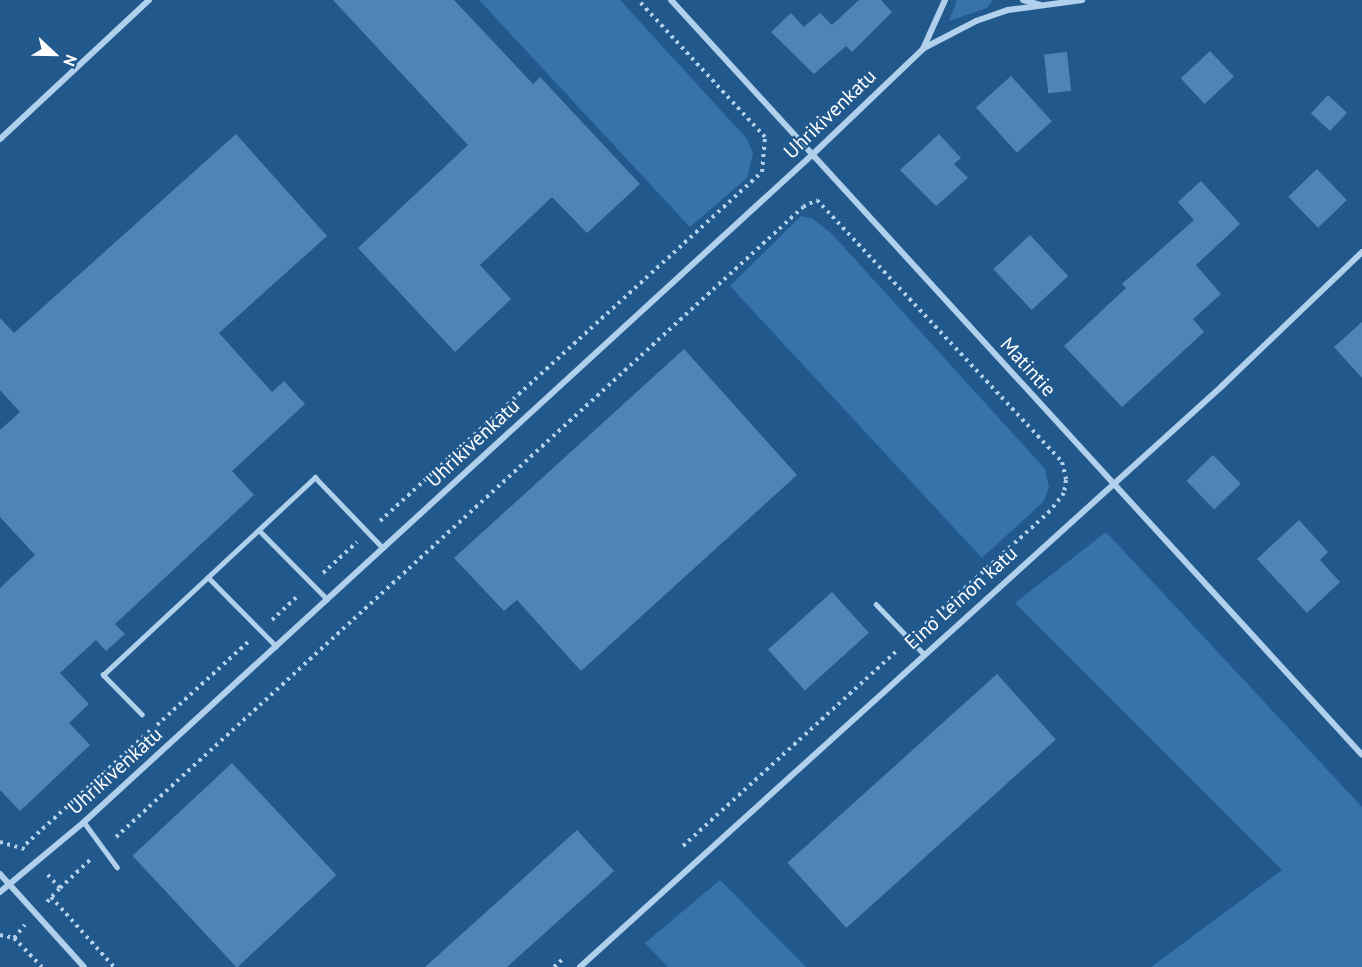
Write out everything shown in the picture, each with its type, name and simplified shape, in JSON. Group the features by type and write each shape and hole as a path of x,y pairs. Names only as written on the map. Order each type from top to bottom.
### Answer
{"street":[{"path":"0,139 149,0"},
{"name":"Matintie","path":"671,0 1362,755"},
{"name":"Uhrikivenkatu","path":"0,892 84,822 812,155 923,49 945,0"},
{"path":"1023,0 1042,6"},
{"path":"923,49 976,21 1008,10 1082,0"},
{"name":"Eino Leinon katu","path":"580,967 1112,483 1222,386 1362,252"},
{"path":"0,874 84,967"}],"lane":[{"path":"142,715 103,675 315,477 383,548"},
{"path":"259,530 327,599"},
{"path":"208,577 276,646"},
{"path":"876,604 924,654"},
{"path":"84,822 117,867"}],"path":[{"path":"23,847 762,172 765,136 638,0"},
{"path":"60,888 803,207 817,200 1062,462 1066,480 1064,493 1050,511 682,848"},
{"path":"51,897 114,967"},
{"path":"0,935 14,938 42,967"},
{"path":"554,967 570,951"}],"shaded area":[{"path":"479,0 620,0 747,139 753,154 747,178 690,227"},
{"path":"957,0 993,0 987,8 949,21"},
{"path":"801,216 813,219 832,234 1045,469 1049,488 1043,502 982,558 730,286"},
{"path":"1106,532 1362,807 1362,967 1151,967 1282,870 1015,603"},
{"path":"720,880 806,967 668,967 645,943"}],"building":[{"path":"333,0 454,0 533,84 540,77 640,184 587,233 552,197 480,265 511,299 455,352 358,248 468,145"},
{"path":"859,0 881,0 892,12 852,52 846,46 814,74 771,32 791,13 804,27 820,13 832,25"},
{"path":"1210,51 1234,77 1205,104 1181,78"},
{"path":"1067,52 1071,91 1048,93 1044,54"},
{"path":"1011,76 1052,121 1017,153 976,107"},
{"path":"1328,95 1347,113 1330,131 1311,113"},
{"path":"236,134 327,236 219,333 272,392 284,381 305,404 232,471 254,495 115,624 125,634 106,651 96,640 60,673 89,704 69,723 90,745 20,811 0,790 0,588 35,555 0,517 0,430 20,412 0,390 0,318 14,333"},
{"path":"939,134 961,158 954,164 968,178 936,206 900,170"},
{"path":"1317,169 1347,200 1318,228 1288,197"},
{"path":"1201,181 1240,224 1196,265 1221,294 1193,319 1204,332 1122,407 1064,346 1126,288 1122,284 1194,220 1178,202"},
{"path":"1030,235 1068,276 1032,310 993,269"},
{"path":"1362,322 1362,378 1334,347"},
{"path":"684,349 797,475 581,671 517,600 504,611 454,558"},
{"path":"1213,455 1241,484 1214,509 1186,481"},
{"path":"1299,520 1328,552 1320,560 1340,582 1307,613 1257,559"},
{"path":"832,592 869,633 805,690 768,650"},
{"path":"997,674 1056,739 846,928 787,863"},
{"path":"232,763 336,875 236,967 133,856"},
{"path":"577,830 614,871 507,967 425,967"}]}
